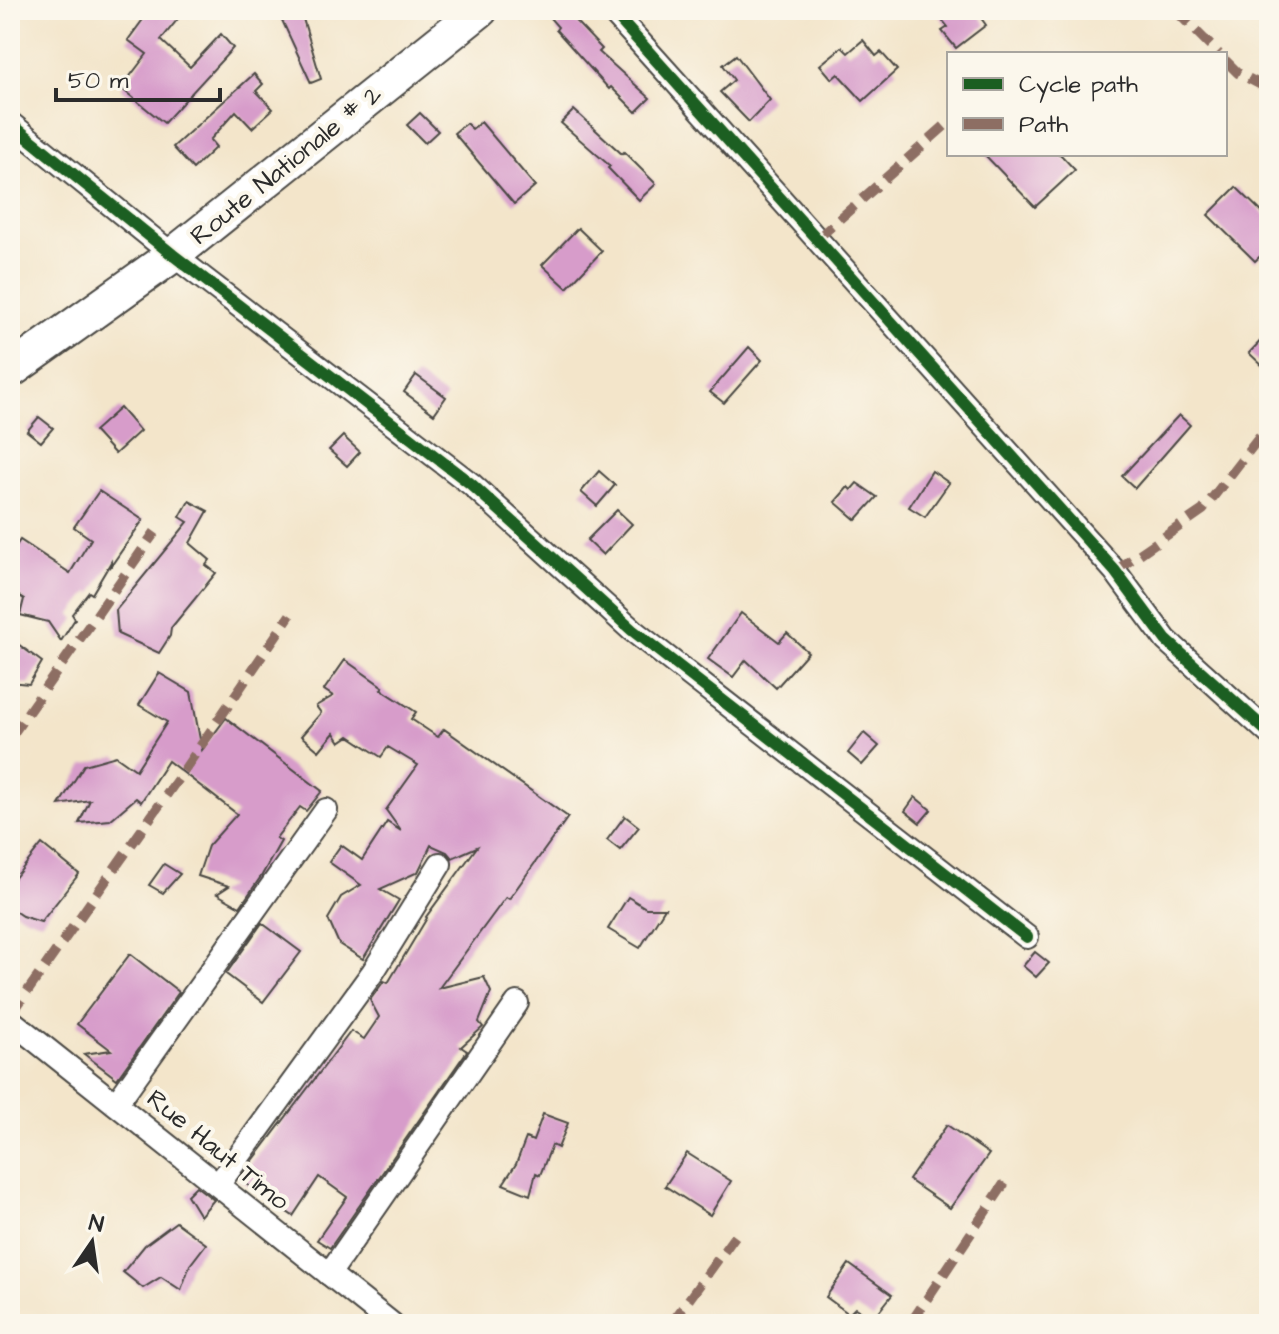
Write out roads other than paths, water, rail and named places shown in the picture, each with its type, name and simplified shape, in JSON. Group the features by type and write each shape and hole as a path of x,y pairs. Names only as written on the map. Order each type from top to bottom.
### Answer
{"main road":[{"name":"Route Nationale # 2","path":"10,371 173,255 480,10"}],"street":[{"path":"611,10 1105,560 1166,640 1269,733"},
{"path":"10,123 173,255 471,484 632,630 1027,937"},
{"path":"116,1104 326,810"},
{"path":"218,1185 373,972 440,864"},
{"path":"329,1274 517,1003"},
{"name":"Rue Haut Timo","path":"10,1020 392,1324"}]}
